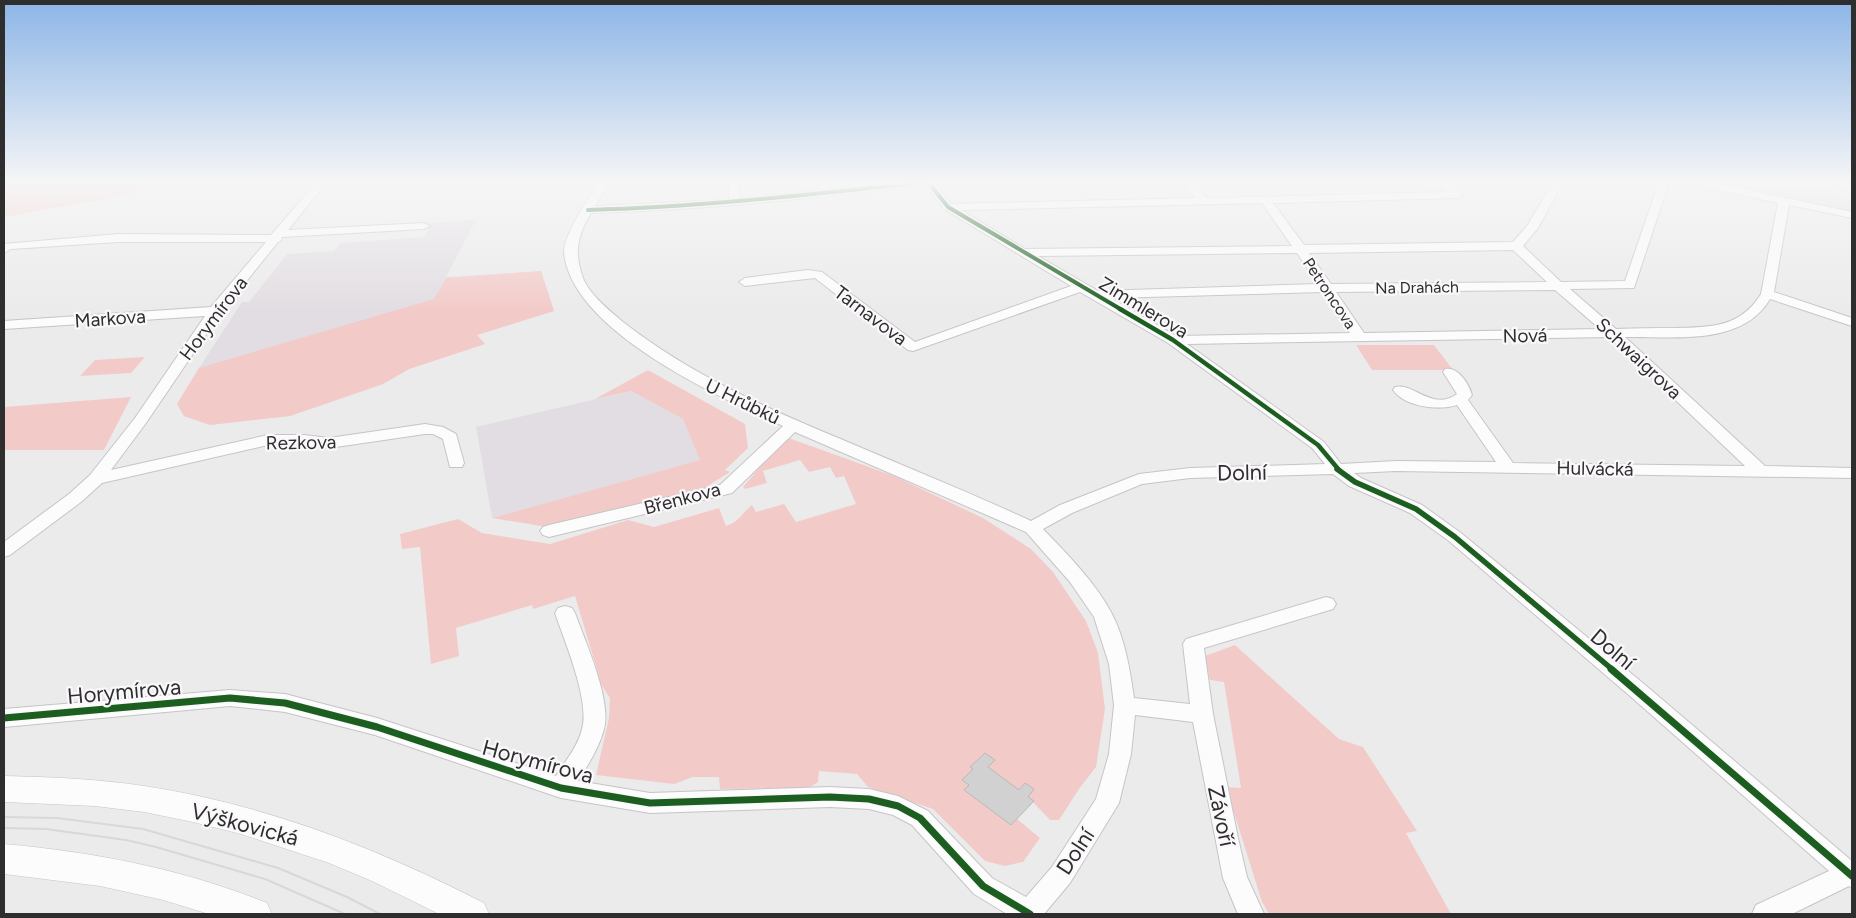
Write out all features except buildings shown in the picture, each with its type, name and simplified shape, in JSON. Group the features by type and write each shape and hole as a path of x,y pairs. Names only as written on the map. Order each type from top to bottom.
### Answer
{"street":[{"name":"Horymírova","path":"4,551 75,498 96,479 141,420 215,311 287,225"},
{"name":"U Hrůbků","path":"579,225 570,251 577,280 600,310 650,350 717,390 793,425 1032,528"},
{"name":"Zimmlerova","path":"977,225 1173,340 1318,444 1337,469"},
{"name":"Petroncova","path":"1283,225 1360,337"},
{"path":"1023,253 1516,246 1534,225"},
{"name":"Na Drahách","path":"1094,295 1326,288 1630,285 1650,225"},
{"name":"Nová","path":"1173,340 1713,331 1741,323 1762,303 1767,294 1780,225"},
{"path":"4,249 8,246 118,238 278,236 424,226"},
{"name":"Schwaigrova","path":"1516,246 1557,285 1613,333 1761,472"},
{"name":"Tarnavova","path":"745,282 808,274 818,275 913,346 1081,287"},
{"path":"1767,294 1852,322"},
{"name":"Markova","path":"4,325 215,311"},
{"path":"1400,390 1409,397 1425,402 1444,403 1460,400 1465,395 1463,389 1450,372"},
{"path":"1460,400 1507,466"},
{"name":"Břenkova","path":"549,531 726,489 793,425"},
{"name":"Rezkova","path":"96,479 268,440 304,440 329,443 425,429 437,430 450,437 456,463"},
{"name":"Hulvácká","path":"1337,469 1360,466 1507,466 1852,473"},
{"name":"Dolní","path":"1029,914 1061,875 1107,803 1120,754 1125,705 1119,664 1103,616 1076,576 1032,528 1066,509 1139,479 1190,473 1337,469 1355,482 1416,509 1455,537 1638,690 1851,875"},
{"name":"Závoří","path":"1251,914 1235,878 1202,714 1193,644 1326,604"},
{"path":"561,788 586,748 595,720 591,696 564,613"},
{"name":"Horymírova","path":"4,718 230,698 285,703 377,727 561,788 650,803 830,797 869,799 898,806 920,818 983,886 1029,914"},
{"path":"1125,705 1202,714"},
{"name":"Výškovická","path":"4,789 97,793 181,807 234,819 288,834 347,854 396,875 472,914"},
{"path":"4,859 80,867 136,878 198,895 255,914"},
{"path":"1765,914 1851,875"}],"shaded area":[{"path":"431,225 473,225 446,277 541,271 554,311 477,335 485,344 409,369 383,384 290,416 210,425 184,416 177,404 199,368 242,302 249,302 287,254 334,251 340,243 424,237"},
{"path":"541,271 554,311 477,335 485,344 409,369 383,384 290,416 210,425 184,416 177,404 199,368 434,299 446,278"},
{"path":"1356,345 1434,345 1453,370 1372,370"},
{"path":"145,357 131,373 80,376 95,360"},
{"path":"648,370 745,424 748,448 725,470 730,472 703,489 547,527 492,518 700,460 683,419 631,391 595,399"},
{"path":"631,391 683,419 701,460 492,518 476,427"},
{"path":"131,397 104,450 4,450 4,407"},
{"path":"786,437 894,476 983,518 1031,549 1053,572 1086,621 1098,653 1105,709 1096,767 1059,820 1050,820 1028,797 1034,789 1025,783 1019,790 988,767 995,760 985,753 971,766 973,769 969,785 964,790 1011,825 1017,819 1040,838 1023,862 1005,866 985,861 933,809 868,787 857,774 819,771 818,782 809,788 720,789 719,777 693,777 674,784 596,775 609,718 610,698 602,686 575,596 533,609 532,605 456,628 459,656 431,664 420,547 402,549 400,534 458,519 482,533 550,544 628,520 654,527 719,508 726,526 738,519 752,505 756,512 784,504 796,522 856,504 844,476 836,478 830,467 809,472 800,460 763,471 767,483 745,489 743,487"},
{"path":"1235,645 1339,739 1363,747 1417,831 1406,833 1451,914 1269,914 1262,902 1226,787 1241,788 1224,682 1210,680 1205,656"}],"tram line":[{"path":"4,817 57,818 143,829 278,868 347,897 380,914"},
{"path":"4,828 46,829 126,840 156,847 265,879 345,914"}],"cycle path":[{"path":"977,225 1173,340 1318,445 1337,469 1355,482 1416,509 1455,537 1637,690 1852,876"},
{"path":"4,718 230,698 285,703 377,727 561,788 650,803 830,797 869,799 898,806 920,818 983,886 1030,914"}]}
